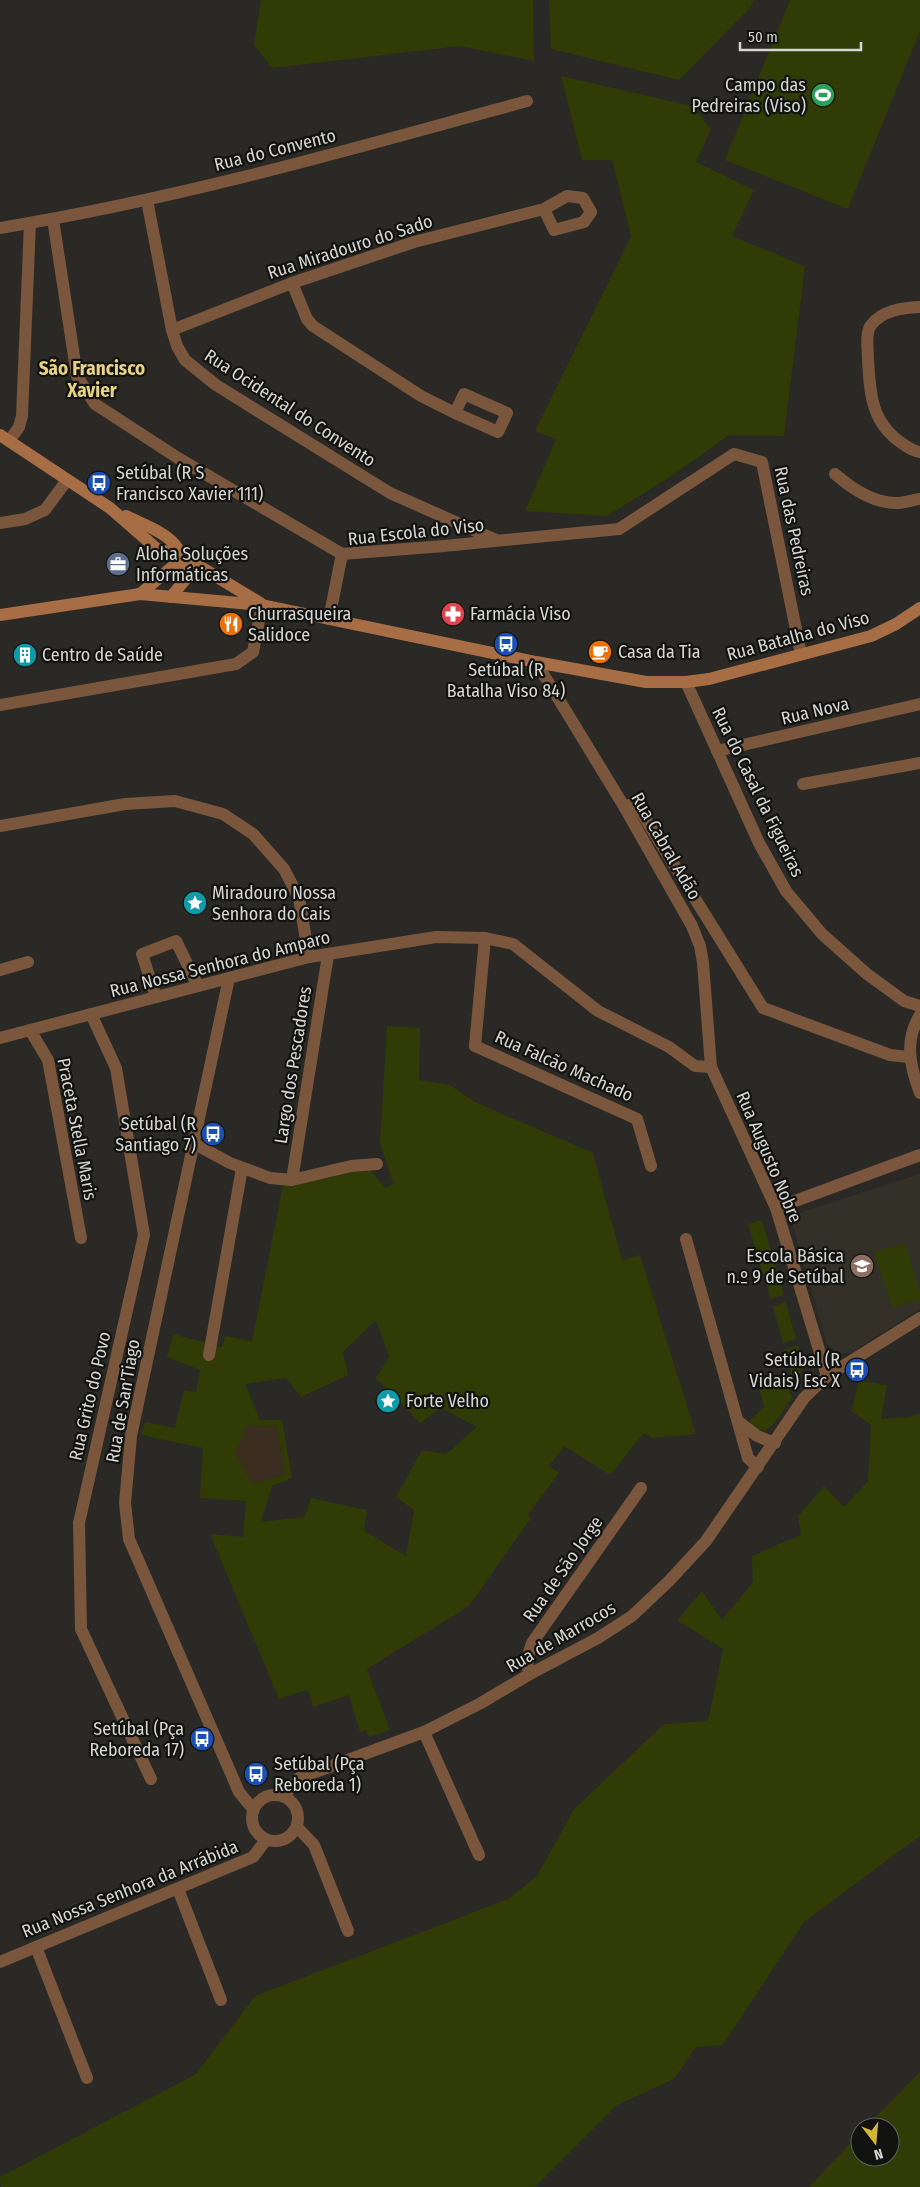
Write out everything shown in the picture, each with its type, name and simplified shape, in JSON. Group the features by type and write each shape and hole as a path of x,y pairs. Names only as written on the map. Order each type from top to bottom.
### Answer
{"street":[{"name":"Rua do Convento","path":"0,228 30,224 147,200 527,101"},
{"name":"Rua Ocidental do Convento","path":"147,200 172,330 186,360 216,385 390,493 498,541"},
{"name":"Rua Miradouro do Sado","path":"172,330 292,283 414,242 544,210"},
{"path":"53,219 77,376 95,404 178,458 342,554"},
{"path":"0,705 236,664 253,652 262,605 184,557 169,538 110,508 4,438 19,426 22,416 30,224"},
{"path":"292,283 307,319 313,326 420,396 455,413"},
{"path":"920,307 903,308 881,315 870,327 868,344 869,384 877,416 889,435 914,451 920,452"},
{"name":"Rua das Pedreiras","path":"498,541 619,529 734,454 762,462 801,654"},
{"path":"835,474 848,486 872,498 895,503 920,499"},
{"path":"0,523 26,519 45,510 67,480"},
{"name":"Rua Escola do Viso","path":"329,619 342,554 498,541"},
{"path":"140,594 184,557"},
{"path":"171,597 188,576 184,557"},
{"name":"Rua Batalha do Viso","path":"0,615 140,594 262,605 536,662 646,682 686,682 709,679 871,636 896,624 920,608"},
{"name":"Rua Cabral Adão","path":"536,662 625,808 692,926 700,946 711,1067"},
{"name":"Rua do Casal da Figueiras","path":"686,682 759,843 786,892 822,934 867,974 904,1001 920,1006"},
{"name":"Rua Nova","path":"718,751 920,704"},
{"path":"803,784 920,763"},
{"path":"0,826 125,804 175,801 223,814 253,834 284,869 299,898 309,957"},
{"path":"625,808 635,802 758,1003 763,1008 890,1055 910,1057"},
{"name":"Rua Nossa Senhora do Amparo","path":"0,1038 309,957 436,937 485,938 513,944 598,1011 669,1047 695,1066 711,1067"},
{"name":"Rua Falcão Machado","path":"485,938 475,1046 637,1119 651,1166"},
{"path":"156,997 142,954 176,941 198,986"},
{"name":"Largo dos Pescadores","path":"292,1180 328,955"},
{"path":"0,970 28,962"},
{"name":"Rua de San'Tiago","path":"229,978 131,1436 125,1503 129,1539 239,1792 253,1809"},
{"name":"Rua Grito do Povo","path":"92,1014 116,1068 144,1235 79,1523 81,1629 151,1779"},
{"path":"920,1015 912,1033 910,1057 920,1093"},
{"name":"Praceta Stella Maris","path":"30,1030 48,1060 81,1238"},
{"name":"Rua Augusto Nobre","path":"711,1067 776,1208 827,1376"},
{"path":"193,1143 242,1168 270,1178 292,1180 351,1166 377,1164"},
{"path":"776,1208 920,1156"},
{"path":"209,1355 242,1168"},
{"path":"686,1239 748,1458 758,1467"},
{"name":"Rua de Marrocos","path":"284,1796 299,1778 424,1732 481,1703 530,1674 598,1638 638,1610 669,1581 706,1541 775,1443 804,1398 827,1376 920,1318"},
{"path":"739,1422 757,1436 775,1443"},
{"name":"Rua de São Jorge","path":"530,1674 526,1667 532,1643 641,1488"},
{"path":"424,1732 479,1855"},
{"path":"268,1795 284,1796 292,1801 297,1808 299,1818 297,1827 292,1835 284,1840 275,1842 266,1840 258,1835 253,1827 251,1818 253,1809 262,1798 268,1795"},
{"path":"297,1827 314,1845 348,1932"},
{"name":"Rua Nossa Senhora da Arrábida","path":"0,1962 253,1857 266,1840"},
{"path":"178,1888 221,2000"},
{"path":"36,1947 87,2078"}],"shaded area":[{"name":"Escola Básica n.º 9 de Setúbal","path":"920,1174 920,1309 852,1352 838,1354 827,1344 792,1223 794,1217 802,1212"},
{"path":"247,1425 277,1427 285,1474 253,1483 235,1454"}],"green space":[{"path":"261,0 533,0 534,61 460,46 272,68 254,45"},
{"path":"549,0 754,0 750,8 679,80 551,49"},
{"name":"Campo das Pedreiras (Viso)","path":"790,0 920,0 920,31 848,209 725,160"},
{"path":"561,76 692,106 711,129 696,162 754,190 732,236 805,266 784,436 729,435 673,475 607,516 525,511 556,439 535,431 631,236 612,160 582,160"},
{"path":"387,1026 420,1028 419,1080 450,1085 475,1102 593,1153 622,1260 640,1255 696,1434 652,1438 644,1433 610,1475 564,1446 549,1466 559,1473 528,1515 531,1518 469,1606 367,1669 390,1730 369,1737 366,1730 360,1732 349,1695 313,1707 308,1690 279,1699 210,1534 243,1537 246,1501 200,1498 203,1448 141,1435 145,1422 175,1428 184,1390 196,1392 200,1370 167,1357 173,1334 222,1347 225,1336 252,1341 283,1185 310,1182 357,1168 370,1170 386,1188 393,1183 380,1143","holes":["376,1320 389,1357 376,1378 420,1423 441,1408 477,1427 446,1454 422,1450 396,1497 414,1510 406,1556 364,1531 367,1510 311,1498 304,1517 261,1522 272,1486 292,1478 282,1420 260,1420 245,1384 286,1378 301,1397 348,1375 343,1352","247,1425 277,1427 285,1474 253,1483 235,1454"]},
{"path":"762,1220 771,1251 757,1254 748,1224"},
{"path":"905,1243 920,1293 920,1299 892,1308 874,1252"},
{"path":"773,1257 784,1295 771,1299 759,1261"},
{"path":"786,1302 796,1339 783,1343 773,1306"},
{"path":"798,1345 801,1368 795,1392 785,1349"},
{"path":"785,1377 792,1398 779,1418 768,1429 762,1431 756,1429 750,1422 751,1419 764,1407 758,1383"},
{"path":"859,1381 887,1385 881,1419 910,1417 920,1413 920,1836 804,1922 723,2045 696,2047 674,2079 617,2105 535,2187 1,2187 0,2177 196,2074 255,1996 508,1899 537,1876 574,1809 664,1724 708,1721 723,1649 677,1620 702,1591 722,1620 753,1582 752,1556 801,1535 798,1516 824,1486 844,1507 868,1481 871,1425 851,1411"},
{"path":"920,2072 920,2187 809,2187 850,2144 850,2167 900,2167 900,2117 876,2117"}],"place":[{"name":"Campo das Pedreiras (Viso)","path":"823,95"},
{"name":"Setúbal (R S Francisco Xavier 111)","path":"99,483"},
{"name":"Aloha Soluções Informáticas","path":"118,564"},
{"name":"Farmácia Viso","path":"453,614"},
{"name":"Churrasqueira Salidoce","path":"231,624"},
{"name":"Setúbal (R Batalha Viso 84)","path":"506,644"},
{"name":"Casa da Tia","path":"600,652"},
{"name":"Centro de Saúde","path":"25,655"},
{"name":"Miradouro Nossa Senhora do Cais","path":"195,903"},
{"name":"Setúbal (R Santiago 7)","path":"213,1134"},
{"name":"Escola Básica n.º 9 de Setúbal","path":"862,1266"},
{"name":"Setúbal (R Vidais) Esc X","path":"857,1370"},
{"name":"Forte Velho","path":"388,1401"},
{"name":"Setúbal (Pça Reboreda 17)","path":"202,1739"},
{"name":"Setúbal (Pça Reboreda 1)","path":"256,1774"}],"district":[{"name":"São Francisco Xavier","path":"92,379"}]}
